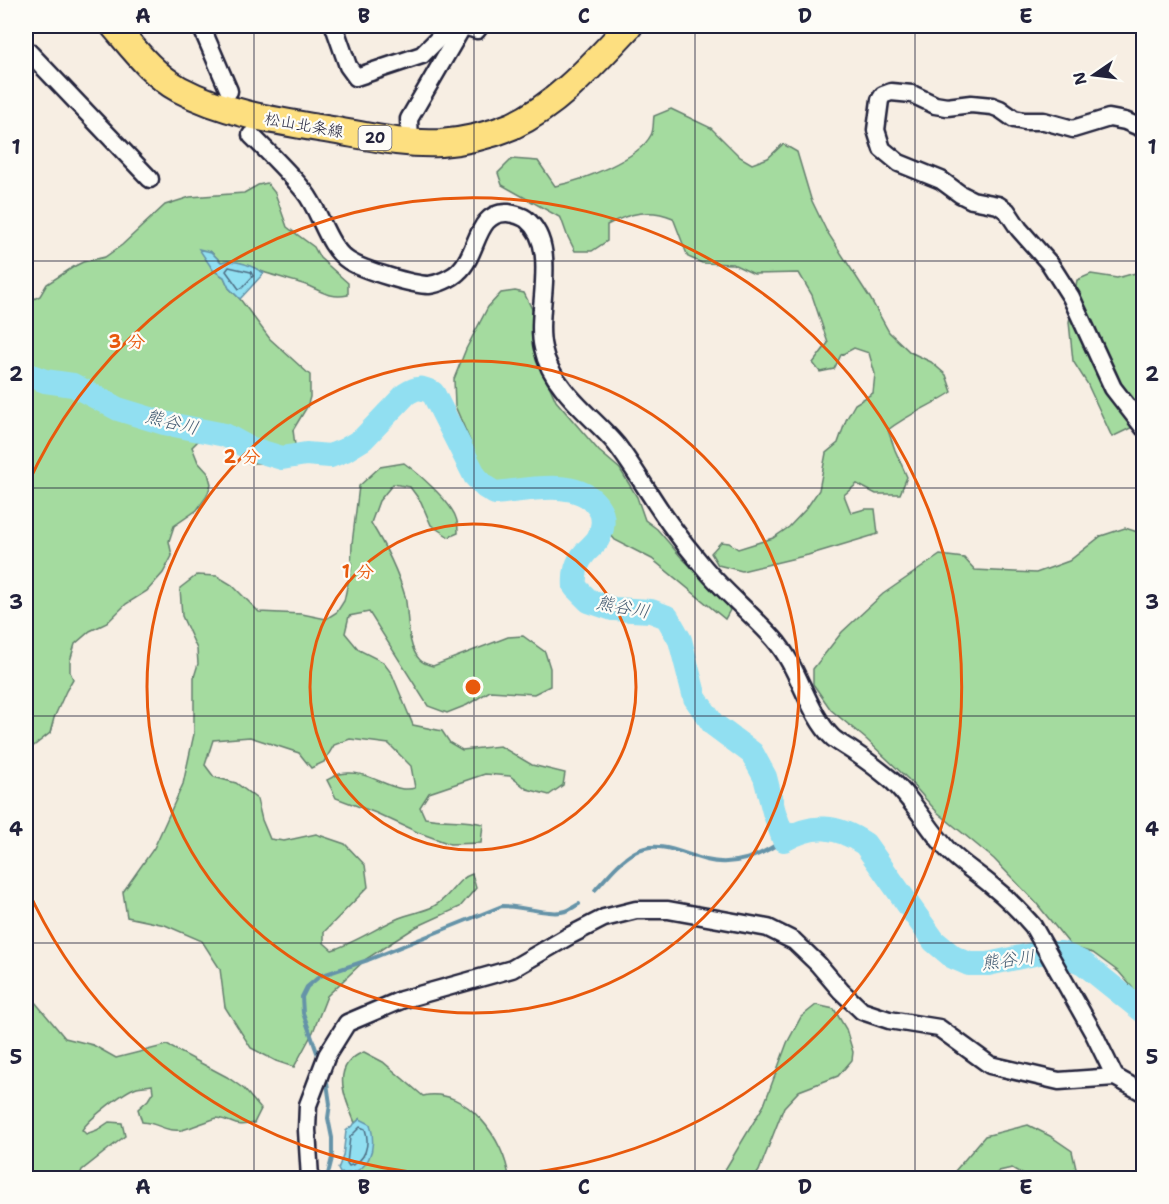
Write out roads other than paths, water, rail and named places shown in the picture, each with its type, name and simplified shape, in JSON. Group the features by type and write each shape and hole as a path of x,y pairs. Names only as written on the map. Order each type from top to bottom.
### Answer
{"main road":[{"name":"松山北条線","path":"114,26 146,64 177,88 226,109 275,120 410,142 439,143 465,140 511,126 534,114 588,69 629,26"}],"street":[{"path":"201,26 229,91"},
{"path":"334,26 348,66 356,77 422,55 451,26"},
{"path":"410,142 409,119 464,26 477,30 480,26"},
{"path":"26,49 150,179"},
{"path":"1143,129 1117,118 1109,118 1073,129 1044,121 1014,119 992,106 971,104 947,107 935,105 912,94 891,92 883,95 880,100 876,130 882,149 899,163 941,180 972,200 998,205 1007,211 1019,229 1050,264 1071,297 1113,388 1143,428"},
{"path":"251,135 306,193 333,244 348,260 402,280 429,285 457,274 468,261 482,225 490,216 502,213 516,214 527,220 537,232 544,251 541,332 543,350 550,369 564,389 613,441 631,464 670,524 702,566 725,592 775,640 789,660 819,720 833,738 891,780 945,847 1020,911 1033,926 1094,1034 1115,1077 1143,1093"},
{"path":"307,1176 308,1104 327,1055 346,1023 401,1000 512,969 604,918 636,910 669,910 768,928 794,941 818,964 840,992 862,1011 889,1020 939,1028 990,1065 1059,1082 1115,1077"}],"water":[{"path":"199,249 211,252 221,262 243,263 264,273 240,299 229,288 224,277 213,270"},
{"path":"360,1119 370,1124 372,1142 369,1158 358,1170 340,1173 338,1169 343,1156 346,1131"}],"waterway":[{"name":"熊谷川","path":"26,374 45,381 73,385 118,409 164,423 225,435 249,448 282,458 306,454 330,456 345,450 363,439 406,394 419,389 433,393 475,476 485,487 495,493 536,488 565,489 579,492 590,498 599,508 603,519 601,532 597,541 578,564 575,573 575,587 589,601 613,609 651,611 667,617 680,640 695,698 713,724 752,753 765,777 784,840 805,831 825,828 845,833 865,844 934,941 953,957 969,964 988,964 1039,953 1061,953 1083,963 1144,1012"},
{"path":"595,890 624,860 644,848 662,847 706,860 727,862 747,859 784,840"},
{"path":"319,1058 303,1013 302,997 307,987 320,976 368,960 502,906 560,912 579,904"},
{"path":"326,1076 330,1104 328,1118 332,1138 332,1158 327,1178"}]}
